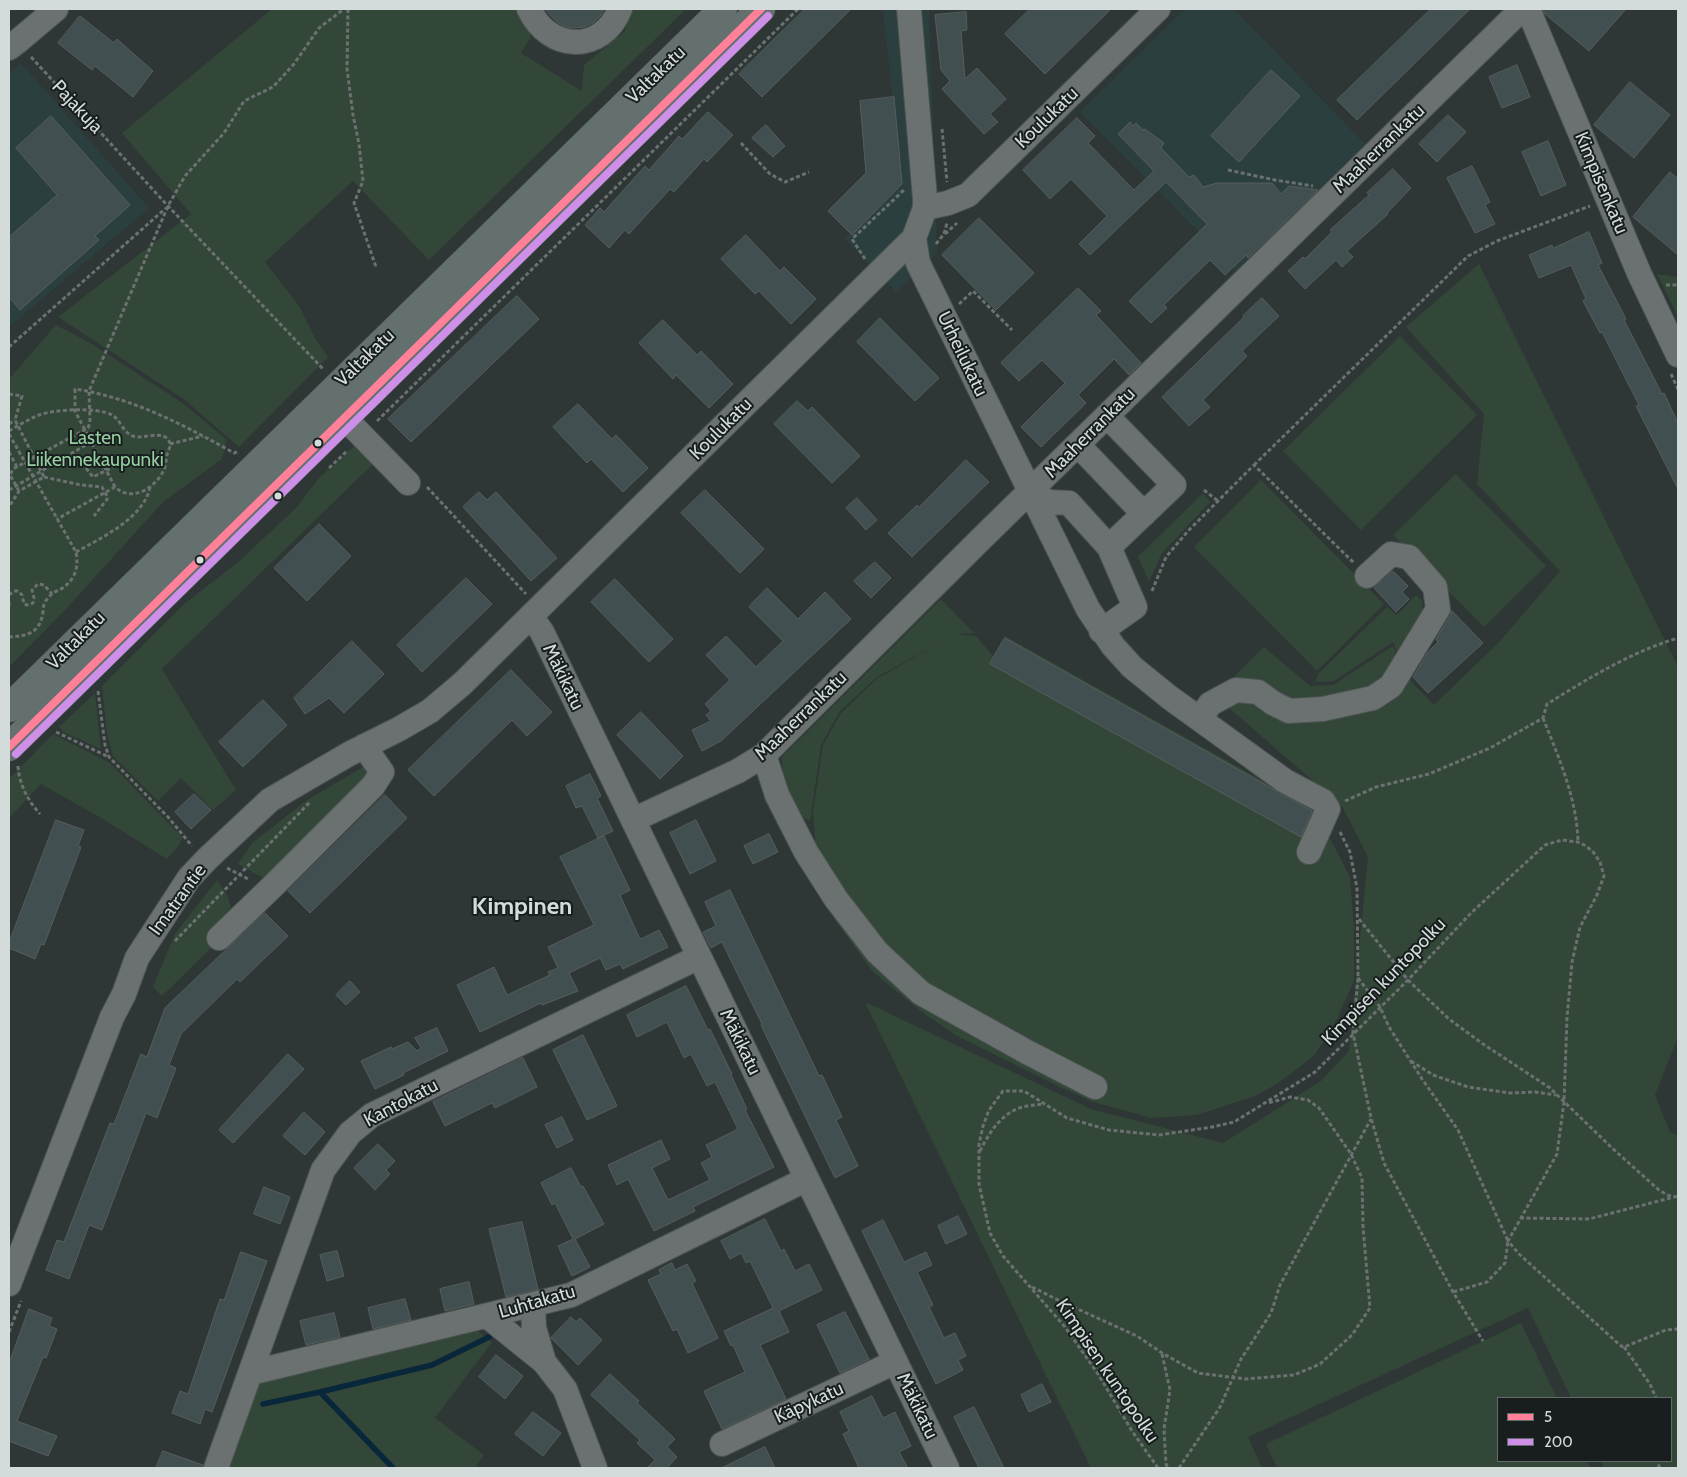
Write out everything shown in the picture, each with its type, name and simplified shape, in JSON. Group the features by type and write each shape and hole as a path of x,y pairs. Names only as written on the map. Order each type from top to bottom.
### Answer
{"main road":[{"name":"Valtakatu","path":"9,708 723,9"},
{"name":"Valtakatu","path":"13,752 350,410 761,9"}],"street":[{"path":"13,45 56,9"},
{"path":"529,9 535,21 546,32 560,40 576,42 592,39 606,31 616,19 620,9"},
{"name":"Urheilukatu","path":"909,9 924,171 925,208 914,238 918,263 1088,609 1113,646 1132,666 1168,697 1200,718 1285,781 1323,801 1328,809"},
{"name":"Koulukatu","path":"925,208 948,204 968,195 1158,9"},
{"name":"Maaherrankatu","path":"633,820 738,771 764,754 954,565 1522,9"},
{"name":"Kimpisenkatu","path":"1528,9 1639,273 1678,355"},
{"name":"Koulukatu","path":"533,615 914,238"},
{"path":"331,391 415,483"},
{"path":"1107,416 1174,485 1109,547"},
{"path":"1078,445 1144,514"},
{"path":"1030,492 1049,502 1069,503 1109,547 1134,607 1102,631"},
{"path":"1200,718 1210,704 1236,690 1258,692 1273,704 1289,711 1323,709 1374,698 1391,686 1438,609 1435,587 1408,557 1391,554 1367,576"},
{"name":"Imatrantie","path":"9,1284 112,1017 124,994 137,958 189,878 270,800 430,711 462,684 533,615"},
{"name":"Mäkikatu","path":"533,615 947,1468"},
{"path":"219,938 374,786 382,772 364,746"},
{"path":"764,754 777,795 806,852 836,899 877,952 921,993 1027,1052 1095,1087"},
{"path":"1309,852 1328,809"},
{"name":"Kantokatu","path":"216,1468 323,1170 350,1133 372,1115 699,957"},
{"name":"Luhtakatu","path":"250,1373 571,1295 807,1179"},
{"path":"533,1304 534,1328 544,1362"},
{"path":"487,1316 544,1362 565,1389 595,1468"},
{"name":"Käpykatu","path":"722,1444 895,1362"}],"path":[{"path":"19,491 10,476 13,469 88,428 90,422 89,391 168,206 185,176 224,133 244,100 273,87 294,64 319,28 344,9"},
{"path":"348,9 347,68 363,181 354,203 376,267"},
{"path":"350,410 371,427 798,9"},
{"name":"Pajakuja","path":"13,45 168,206 331,391"},
{"path":"741,143 770,174 786,182 809,172"},
{"path":"1228,170 1309,185"},
{"path":"880,272 866,260 852,239 906,188"},
{"path":"1152,592 1166,557 1188,531 1468,256 1497,241 1593,204"},
{"path":"9,347 168,206"},
{"path":"958,306 973,291 1012,330"},
{"path":"9,637 28,634 36,630 40,624 47,599 72,579 78,562 76,552 9,432 40,415 75,411 99,411 112,415 131,436 161,436 167,438 170,444 164,470 150,486 138,493 129,495 123,493 115,486 75,411 76,389 89,391 149,410 183,425 234,453 241,452"},
{"path":"9,394 22,396 15,420 44,477 81,485 102,487 108,498 94,516"},
{"path":"9,424 15,420"},
{"path":"170,444 204,436"},
{"path":"9,490 91,442"},
{"path":"9,452 17,467"},
{"path":"82,463 93,477 118,464"},
{"path":"1254,465 1367,576"},
{"path":"9,507 19,491 44,477"},
{"path":"415,483 533,615"},
{"path":"57,519 115,486"},
{"path":"76,552 113,531 132,515 148,497 150,486"},
{"path":"1204,490 1218,501"},
{"path":"9,595 14,591 18,591 22,595 24,604 27,606 33,603 32,590 38,584 44,585 52,594"},
{"path":"9,602 9,608"},
{"path":"1453,1292 1487,1282 1504,1263 1508,1241 1557,1154 1564,1102 1567,1018 1572,962 1580,927 1597,895 1604,876 1600,862 1594,852 1578,842 1578,822 1564,769 1543,718 1547,704 1598,672 1657,644 1678,638"},
{"path":"98,689 105,745 110,757 168,816 191,845"},
{"path":"1482,1341 1453,1292 1384,1162 1371,1118 1353,1033 1358,978 1358,888 1350,852 1328,809 1376,787 1430,774 1490,748 1543,718"},
{"path":"13,752 24,792 40,814"},
{"name":"Kimpisen kuntopolku","path":"1158,1468 1132,1431 1098,1374 1065,1327 1004,1256 990,1233 979,1184 979,1153 983,1126 989,1110 1003,1091 1024,1091 1067,1118 1109,1130 1159,1135 1212,1128 1234,1122 1315,1072 1408,980 1471,913 1545,846 1562,840 1578,842"},
{"path":"172,945 240,873"},
{"path":"1358,918 1408,980 1449,1019 1483,1044 1528,1072 1557,1095 1654,1184 1672,1197"},
{"path":"1358,978 1380,1007 1389,1027 1410,1061 1458,1130 1508,1241 1519,1254 1624,1347 1650,1384 1656,1397"},
{"path":"1410,1061 1433,1075 1468,1087 1510,1093 1535,1092 1557,1095"},
{"path":"1030,1285 1060,1301 1137,1336 1162,1353 1198,1373 1245,1379 1294,1375 1320,1364 1352,1335 1370,1308 1363,1227 1362,1178 1351,1154 1319,1108 1308,1100 1290,1097 1265,1103"},
{"path":"979,1153 988,1136 1003,1118 1021,1107 1044,1104"},
{"path":"1179,1468 1220,1407 1241,1359 1271,1313 1280,1285 1371,1118"},
{"path":"1520,1217 1589,1219 1678,1196"},
{"path":"1624,1347 1666,1330 1678,1329"},
{"path":"1162,1353 1170,1390 1164,1429 1166,1464 1168,1468"}],"shaded area":[{"path":"883,9 929,9 937,253 896,292 845,239 902,185"},
{"path":"1185,9 1234,9 1365,144 1236,270 1080,112"},
{"path":"21,63 149,208 9,327 9,74"}],"green space":[{"path":"272,9 520,9 531,37 521,53 582,91 584,65 625,31 628,9 686,9 429,260 353,181 265,262 299,306 315,338 328,357 239,447 185,400 58,317 191,214 122,133"},
{"path":"1479,264 1678,667 1678,1037 1655,1095 1670,1132 1678,1136 1678,1468 1604,1468 1601,1462 1672,1462 1672,1397 1571,1397 1528,1308 1248,1437 1262,1468 1091,1468 865,1002 1091,1109 1223,1143 1321,1081 1349,1051 1368,857 1342,806 1215,696 1264,647 1310,686 1333,685 1393,646 1404,674 1434,705 1500,641 1560,571 1477,484 1484,414 1406,327"},
{"path":"1657,274 1678,277 1678,317"},
{"name":"Lasten Liikennekaupunki","path":"56,325 92,344 184,404 227,440 222,459 163,502 66,609 9,667 9,379"},
{"path":"1400,336 1477,415 1361,530 1283,451"},
{"path":"359,442 376,461 162,669 236,790 213,810 181,778 158,801 113,756 107,734 102,686 184,604 237,563 296,508 319,478"},
{"path":"1456,474 1546,566 1484,627 1393,535"},
{"path":"1261,480 1384,604 1317,671 1194,547"},
{"path":"1203,493 1210,502 1162,553 1149,582 1138,557"},
{"path":"1416,595 1422,601 1423,609 1408,649 1400,659 1393,642 1334,681 1315,682 1319,673 1387,607 1397,615"},
{"path":"941,599 974,633 957,634 976,636 993,656 1005,636 1322,814 1326,831 1350,877 1354,928 1354,981 1335,1023 1314,1056 1277,1084 1255,1096 1197,1115 1151,1118 1093,1102 957,1036 922,1012 873,972 835,920 819,882 813,812 823,745 841,713 878,678 940,643 877,677 840,711 821,745 810,821 792,813 783,786 782,757"},
{"path":"95,693 101,749 63,732 59,727"},
{"path":"53,734 110,763 183,838 167,859 41,784 9,818 9,779"},
{"path":"365,766 374,777 316,837 263,878 238,864 252,843 307,800"},
{"path":"217,880 228,896 232,914 214,945 162,996 153,987 175,934"},
{"path":"1521,1323 1557,1397 1497,1397 1497,1462 1587,1462 1590,1468 1277,1468 1266,1444"},
{"path":"474,1328 492,1342 435,1418 484,1455 475,1468 227,1468 260,1381"}],"building":[{"path":"545,9 604,9 593,23 575,28 566,27 557,22"},
{"path":"805,9 851,9 762,97 739,74"},
{"path":"1030,9 1111,9 1045,74 1005,34"},
{"path":"1431,9 1470,9 1357,120 1337,100"},
{"path":"1543,9 1626,9 1589,51 1544,13"},
{"path":"966,12 967,30 961,31 965,79 977,68 1006,99 990,114 998,122 984,134 942,89 950,81 941,70 935,15"},
{"path":"80,16 114,43 117,39 153,71 133,97 95,66 92,70 58,43"},
{"path":"1517,65 1530,97 1502,108 1489,77"},
{"path":"1271,70 1300,96 1239,162 1211,136"},
{"path":"1630,82 1670,115 1634,158 1594,125"},
{"path":"894,97 902,184 852,235 828,211 866,173 860,101"},
{"path":"708,112 733,135 707,162 704,159 674,192 670,189 629,234 625,230 609,248 585,225 600,208 604,212 645,166 649,170 679,136 682,139"},
{"path":"1448,115 1466,132 1437,162 1419,144"},
{"path":"51,116 130,205 95,236 99,240 20,310 9,297 9,244 12,241 9,237 57,195 16,148"},
{"path":"1077,118 1095,136 1088,143 1134,190 1154,171 1118,134 1130,122 1133,126 1136,123 1143,130 1145,129 1164,143 1161,148 1189,177 1194,175 1203,187 1217,183 1270,183 1281,194 1289,186 1318,190 1248,258 1246,255 1225,275 1210,260 1164,305 1167,308 1151,323 1129,301 1207,224 1166,182 1090,255 1079,244 1107,216 1071,179 1050,199 1023,170"},
{"path":"766,125 785,146 773,157 752,138"},
{"path":"1548,141 1566,185 1541,196 1522,152"},
{"path":"1472,166 1490,202 1485,205 1495,224 1475,233 1447,178"},
{"path":"1393,169 1411,188 1388,214 1347,251 1353,257 1342,267 1336,260 1305,289 1288,271 1303,257 1305,259 1332,232 1330,230 1369,195 1367,193"},
{"path":"1670,172 1678,179 1678,255 1633,217"},
{"path":"979,218 1034,273 996,310 942,255"},
{"path":"1589,232 1602,263 1598,265 1626,319 1624,320 1662,394 1664,393 1678,423 1678,489 1636,406 1639,405 1602,332 1600,333 1583,301 1586,299 1571,265 1539,278 1529,255 1552,245 1553,248"},
{"path":"746,235 780,271 784,267 816,299 791,324 759,291 755,294 721,259"},
{"path":"1078,288 1101,311 1096,315 1141,363 1129,375 1114,359 1078,395 1086,403 1041,447 1021,427 1065,383 1042,360 1019,381 1001,363"},
{"path":"517,296 539,319 411,442 388,419"},
{"path":"1262,298 1279,316 1242,351 1247,356 1203,400 1210,407 1189,426 1162,397"},
{"path":"880,318 939,378 915,401 857,342"},
{"path":"663,320 697,355 701,351 733,384 709,408 676,375 673,379 639,343"},
{"path":"797,401 808,411 812,407 860,456 832,483 774,424"},
{"path":"578,404 612,439 616,435 648,468 623,492 591,459 587,463 553,427"},
{"path":"966,460 989,482 912,557 888,533 917,505 919,507"},
{"path":"705,490 764,549 740,573 681,513"},
{"path":"479,492 487,500 496,492 557,558 531,581 463,507"},
{"path":"857,498 877,520 866,530 846,508"},
{"path":"319,524 351,556 307,601 274,568"},
{"path":"875,562 891,578 871,598 854,581"},
{"path":"1393,571 1408,586 1402,592 1409,599 1396,612 1374,588"},
{"path":"466,578 492,604 422,672 397,645"},
{"path":"615,579 673,639 649,662 591,602"},
{"path":"767,588 798,619 825,592 851,619 721,741 702,751 692,730 711,721 706,715 711,711 705,704 730,680 706,655 726,636 756,667 783,641 749,607"},
{"path":"1451,610 1483,643 1428,693 1413,677 1428,652 1438,642 1436,639 1450,616"},
{"path":"1005,638 1312,811 1301,837 990,664"},
{"path":"352,641 384,674 344,713 329,698 305,714 294,698"},
{"path":"511,670 552,712 527,736 512,720 434,796 408,770"},
{"path":"263,700 287,725 243,767 219,742"},
{"path":"641,712 683,756 660,779 617,735"},
{"path":"590,774 601,796 597,798 613,831 598,838 582,806 576,808 566,786"},
{"path":"194,794 211,810 191,829 175,812"},
{"path":"385,795 407,818 310,913 288,891"},
{"path":"56,820 84,830 78,846 81,847 44,945 41,944 35,959 9,948 9,943"},
{"path":"696,820 716,861 690,874 670,833"},
{"path":"769,834 778,852 753,864 744,846"},
{"path":"604,836 630,890 620,895 639,937 641,939 659,930 668,947 623,969 620,964 606,970 600,958 569,973 578,991 542,1005 541,1003 480,1032 457,985 494,967 507,995 550,975 548,972 558,968 548,947 594,925 560,857"},
{"path":"730,890 819,1076 822,1075 842,1117 836,1120 858,1166 835,1178 722,942 711,948 703,932 716,926 705,902"},
{"path":"265,913 288,936 240,982 237,979 181,1034 169,1065 176,1068 157,1118 146,1113 102,1230 89,1225 69,1279 46,1270 57,1240 64,1242 110,1123 114,1124 141,1054 147,1057 165,1008"},
{"path":"350,981 360,992 346,1005 336,995"},
{"path":"686,986 732,1074 747,1109 745,1110 774,1167 693,1207 695,1211 654,1231 628,1179 617,1185 608,1165 661,1140 670,1159 652,1168 668,1200 710,1180 701,1163 712,1157 706,1145 738,1129 715,1082 707,1086 691,1054 684,1058 667,1022 637,1037 627,1015"},
{"path":"437,1028 448,1051 375,1089 361,1061 391,1047 392,1049 408,1042 417,1051 421,1048 415,1038"},
{"path":"583,1035 617,1106 587,1120 553,1050"},
{"path":"288,1054 304,1069 233,1143 219,1130"},
{"path":"523,1058 537,1087 495,1108 492,1103 445,1126 433,1102"},
{"path":"304,1112 325,1132 305,1155 283,1136"},
{"path":"562,1117 573,1140 557,1148 545,1125"},
{"path":"378,1144 395,1161 386,1170 390,1174 375,1190 354,1168"},
{"path":"571,1168 604,1224 575,1239 590,1267 572,1276 558,1246 573,1239 555,1203 552,1205 541,1183"},
{"path":"264,1187 290,1197 280,1224 254,1214"},
{"path":"958,1216 967,1234 946,1244 938,1226"},
{"path":"765,1219 781,1251 784,1249 795,1271 809,1264 822,1290 779,1311 789,1332 760,1345 786,1399 722,1429 704,1391 745,1372 733,1345 731,1346 724,1331 773,1308 750,1261 746,1263 741,1253 730,1259 721,1241"},
{"path":"883,1220 904,1262 926,1252 932,1265 917,1272 933,1305 929,1307 944,1338 955,1333 966,1356 958,1360 963,1370 936,1384 862,1231"},
{"path":"522,1222 538,1289 506,1297 489,1229"},
{"path":"337,1251 344,1276 327,1281 320,1255"},
{"path":"241,1252 267,1261 212,1412 205,1409 200,1424 172,1413 180,1391 188,1394 220,1299 224,1300"},
{"path":"672,1263 675,1270 687,1264 696,1281 692,1283 718,1338 688,1353 677,1329 673,1331 648,1280 661,1274 659,1270"},
{"path":"469,1282 474,1304 445,1311 440,1289"},
{"path":"405,1299 411,1320 373,1329 368,1308"},
{"path":"29,1309 52,1318 49,1326 57,1329 46,1358 43,1357 17,1421 57,1436 48,1456 9,1441 9,1364"},
{"path":"845,1312 869,1359 840,1373 817,1325"},
{"path":"334,1313 340,1337 306,1345 300,1321"},
{"path":"571,1317 576,1322 580,1318 602,1340 578,1365 551,1338"},
{"path":"496,1355 523,1376 505,1399 479,1377"},
{"path":"610,1374 675,1439 667,1447 677,1457 667,1468 647,1468 655,1460 637,1443 640,1440 591,1395"},
{"path":"1042,1384 1051,1402 1029,1412 1021,1395"},
{"path":"872,1396 883,1418 895,1412 911,1446 899,1452 908,1468 859,1468 843,1434 849,1431 840,1412"},
{"path":"974,1407 1004,1468 979,1468 954,1417"},
{"path":"533,1412 561,1433 543,1456 515,1434"},
{"path":"765,1447 775,1468 722,1468"},
{"path":"163,1451 203,1465 203,1468 156,1468"}],"waterway":[{"path":"393,1468 320,1392 432,1365 489,1337"},
{"path":"263,1404 320,1392"}],"transit line":[{"name":"5","path":"9,747 761,9"},
{"name":"200","path":"16,754 768,16"}],"district":[{"name":"Kimpinen","path":"522,907"}]}
